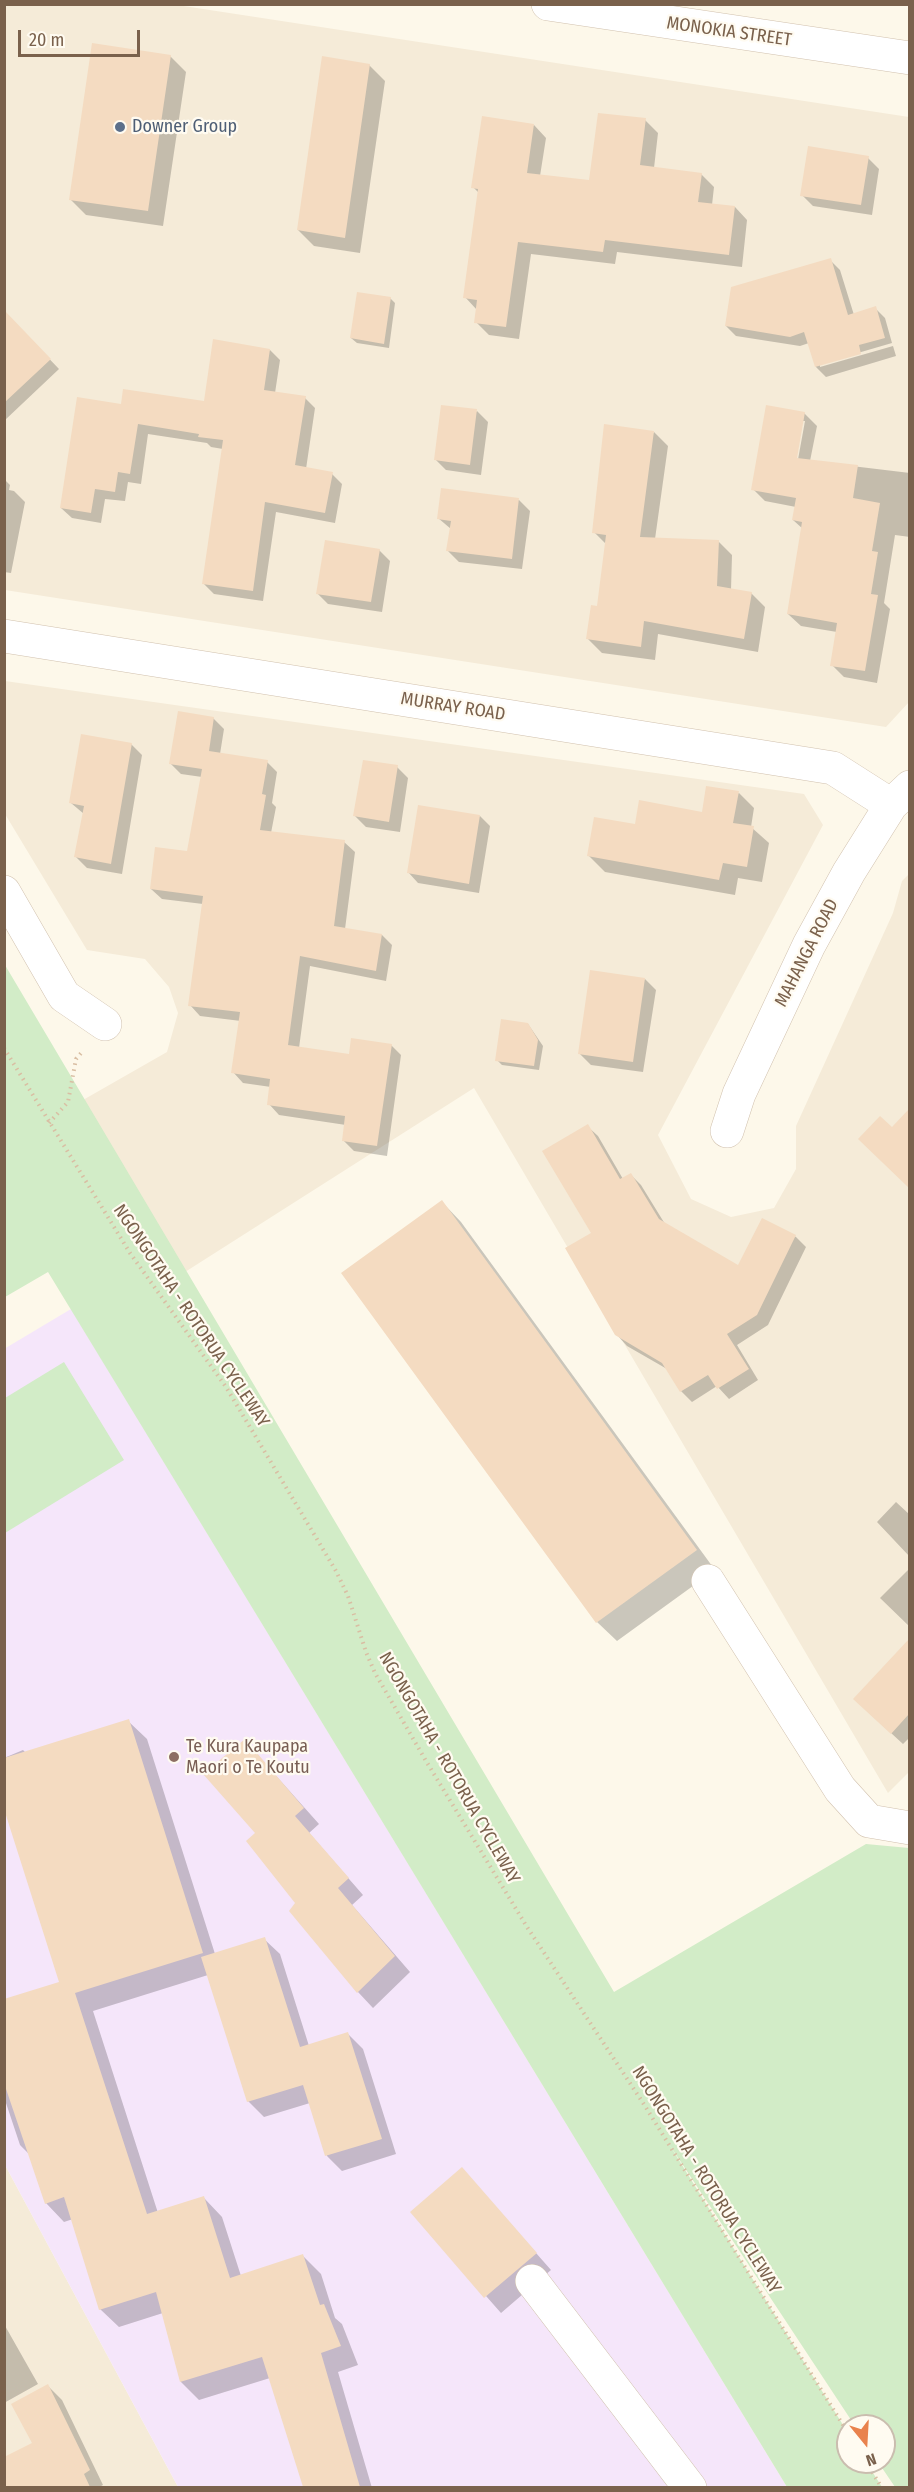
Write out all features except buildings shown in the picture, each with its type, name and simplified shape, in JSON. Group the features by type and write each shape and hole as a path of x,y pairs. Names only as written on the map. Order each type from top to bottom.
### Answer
{"street":[{"name":"MONOKIA STREET","path":"548,4 673,14 909,58"},
{"name":"MURRAY ROAD","path":"4,636 833,768 900,796"},
{"name":"MAHANGA ROAD","path":"727,1131 739,1094 809,945 849,872 900,796"},
{"path":"4,892 64,996 105,1024"},
{"path":"708,1581 840,1788 869,1821 909,1828"},
{"path":"532,2281 690,2487"}],"path":[{"path":"49,1123 68,1102 76,1059 105,1024"},
{"name":"NGONGOTAHA - ROTORUA CYCLEWAY","path":"4,1048 137,1263 226,1387 336,1570 348,1596 375,1672 426,1761 527,1927 645,2106 836,2414"},
{"path":"874,2474 882,2487"}],"shaded area":[{"path":"4,5 177,5 909,117 909,702 886,727 5,590"},
{"path":"5,681 804,794 823,825 658,1135 691,1199 731,1217 774,1208 796,1169 796,1126 893,913 902,881 909,874 910,1771 888,1793 474,1088 185,1272 83,1100 167,1052 178,1013 169,987 145,959 87,950 5,814"},
{"name":"Te Kura Kaupapa Maori o Te Koutu","path":"71,1309 787,2487 178,2487 5,2165 4,1349"},
{"path":"5,2165 178,2487 5,2487"}],"green space":[{"path":"5,965 614,1992 866,1844 909,1848 909,2487 895,2487 886,2474 896,2474 896,2414 847,2414 669,2144 836,2414 836,2474 874,2474 882,2487 787,2487 48,1272 5,1297"},
{"path":"64,1362 124,1460 5,1533 5,1398"}],"place":[{"name":"Downer Group","path":"120,127"},
{"name":"Te Kura Kaupapa Maori o Te Koutu","path":"174,1757"}]}
